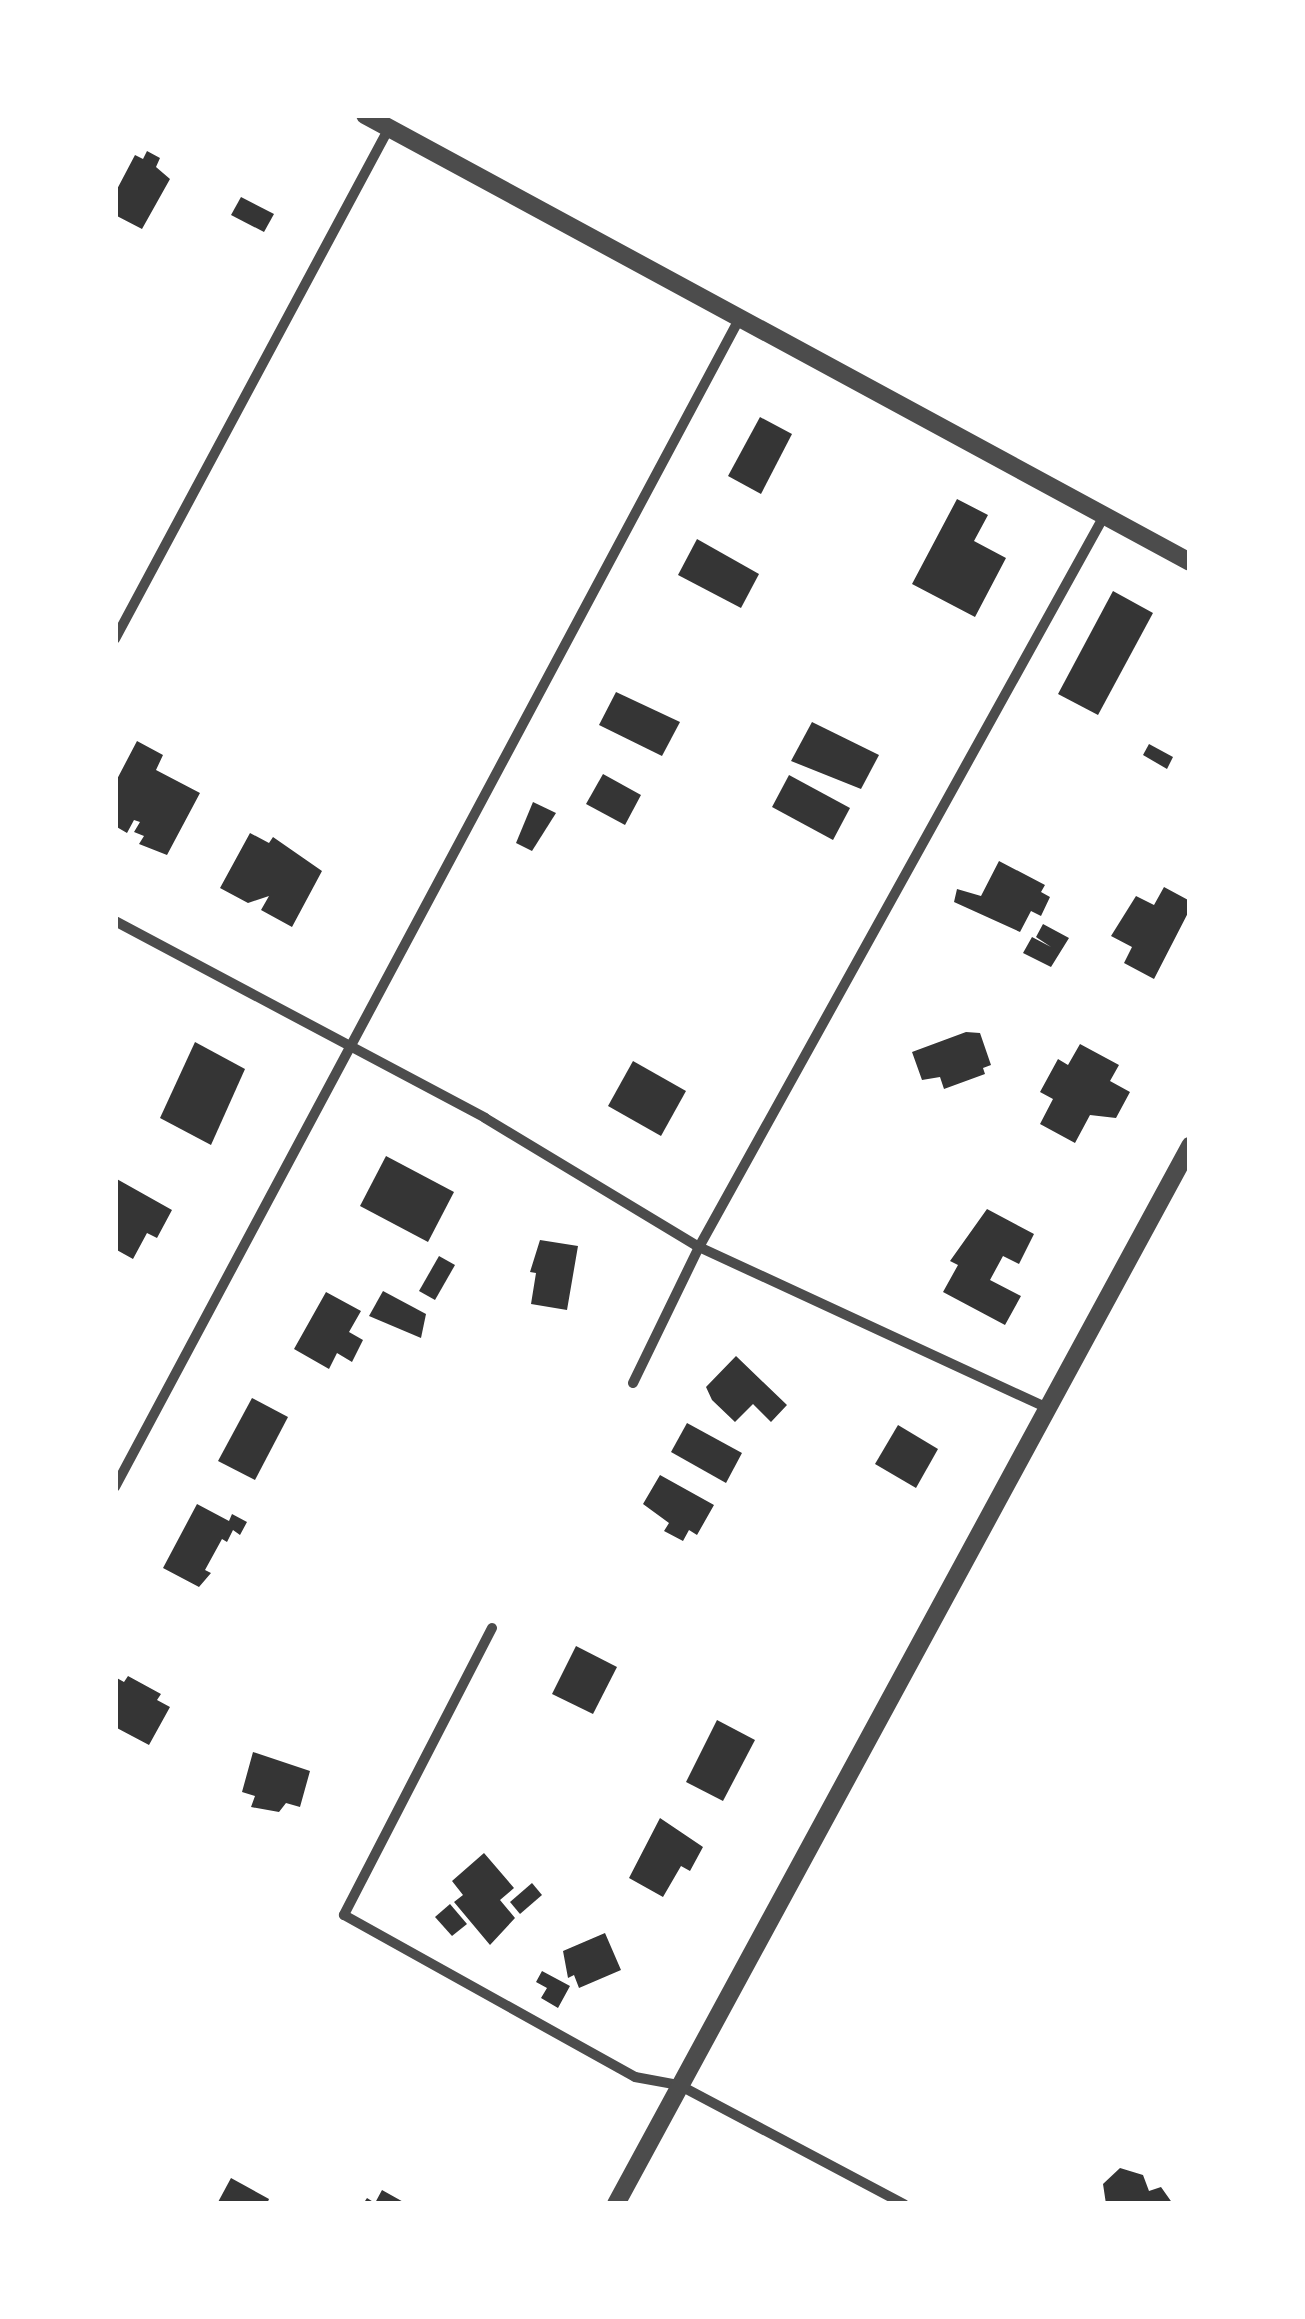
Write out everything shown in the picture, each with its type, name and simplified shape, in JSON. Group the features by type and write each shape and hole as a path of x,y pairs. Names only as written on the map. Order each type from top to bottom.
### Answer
{"street":[{"path":"364,115 738,321 1190,562"},
{"path":"115,639 389,128"},
{"path":"115,1486 738,321"},
{"path":"633,1383 699,1247 1104,516"},
{"path":"115,921 486,1118 699,1247 1048,1408"},
{"path":"616,2204 1190,1146"},
{"path":"492,1628 344,1916 635,2077 679,2085 904,2204"}],"building":[{"path":"147,151 160,158 156,167 170,179 142,229 115,215 115,193 135,155 143,159"},
{"path":"241,197 274,214 264,232 231,215"},
{"path":"760,417 792,434 761,494 728,476"},
{"path":"957,499 988,515 974,541 1006,558 975,617 912,584"},
{"path":"697,539 759,574 741,608 678,575"},
{"path":"1113,591 1153,613 1098,715 1058,694"},
{"path":"616,692 680,722 662,756 599,725"},
{"path":"812,722 879,755 861,789 791,761"},
{"path":"137,741 163,755 156,770 200,793 167,855 139,844 144,836 134,832 140,822 134,820 127,833 115,826 115,783"},
{"path":"1149,744 1173,757 1167,769 1143,755"},
{"path":"603,774 641,795 625,825 586,804"},
{"path":"789,775 850,808 833,840 772,807"},
{"path":"533,802 556,813 532,851 516,843"},
{"path":"250,833 269,843 273,837 322,871 292,927 261,910 269,896 248,903 220,888"},
{"path":"999,861 1045,885 1041,892 1050,897 1041,916 1031,911 1020,932 954,902 957,889 981,896"},
{"path":"1164,887 1190,901 1190,909 1154,979 1124,963 1132,947 1111,936 1136,896 1154,905"},
{"path":"1043,924 1069,938 1051,967 1023,953 1032,937 1051,947 1036,937"},
{"path":"966,1032 980,1033 991,1065 983,1068 985,1074 944,1089 940,1077 922,1080 912,1052"},
{"path":"195,1042 245,1069 211,1145 160,1118"},
{"path":"1080,1044 1119,1065 1110,1081 1130,1092 1116,1118 1090,1115 1075,1143 1040,1124 1053,1099 1040,1092 1058,1059 1068,1065"},
{"path":"633,1061 686,1091 661,1136 608,1106"},
{"path":"386,1156 454,1192 428,1242 360,1206"},
{"path":"115,1178 172,1210 157,1238 147,1233 133,1259 115,1249"},
{"path":"987,1209 1034,1234 1019,1264 1003,1256 990,1280 1021,1296 1005,1325 943,1292 958,1265 950,1261"},
{"path":"540,1240 578,1246 567,1310 531,1304 536,1273 530,1272"},
{"path":"439,1256 455,1265 435,1300 419,1291"},
{"path":"383,1291 426,1314 421,1338 369,1316"},
{"path":"326,1292 361,1311 349,1332 363,1340 352,1362 337,1353 329,1369 294,1349"},
{"path":"736,1356 787,1405 771,1422 753,1404 735,1422 712,1400 706,1387"},
{"path":"252,1398 288,1417 255,1480 218,1461"},
{"path":"687,1423 742,1453 726,1483 671,1452"},
{"path":"898,1425 938,1449 916,1488 875,1464"},
{"path":"660,1475 714,1505 697,1535 689,1530 683,1541 664,1531 669,1523 643,1504"},
{"path":"197,1504 229,1521 232,1514 247,1522 240,1535 233,1530 227,1542 222,1539 205,1570 211,1573 199,1587 163,1568"},
{"path":"576,1646 617,1667 593,1714 552,1694"},
{"path":"128,1676 161,1694 157,1700 170,1707 149,1745 115,1727 115,1677 124,1682"},
{"path":"717,1720 755,1740 723,1801 686,1782"},
{"path":"253,1752 310,1771 300,1807 286,1803 279,1812 251,1807 255,1796 242,1792"},
{"path":"660,1818 703,1847 690,1871 681,1866 663,1897 629,1878"},
{"path":"484,1853 514,1888 500,1900 515,1918 490,1945 454,1902 463,1895 452,1881"},
{"path":"532,1883 542,1895 520,1914 510,1902"},
{"path":"450,1904 467,1924 452,1936 435,1917"},
{"path":"605,1933 621,1970 579,1988 574,1975 568,1978 563,1951"},
{"path":"542,1971 570,1986 558,2008 541,1998 547,1988 536,1982"},
{"path":"1120,2168 1143,2175 1149,2191 1161,2187 1173,2204 1106,2204 1103,2184"},
{"path":"231,2178 269,2199 267,2204 217,2204"},
{"path":"382,2190 407,2204 363,2204 367,2198 375,2203"}]}
